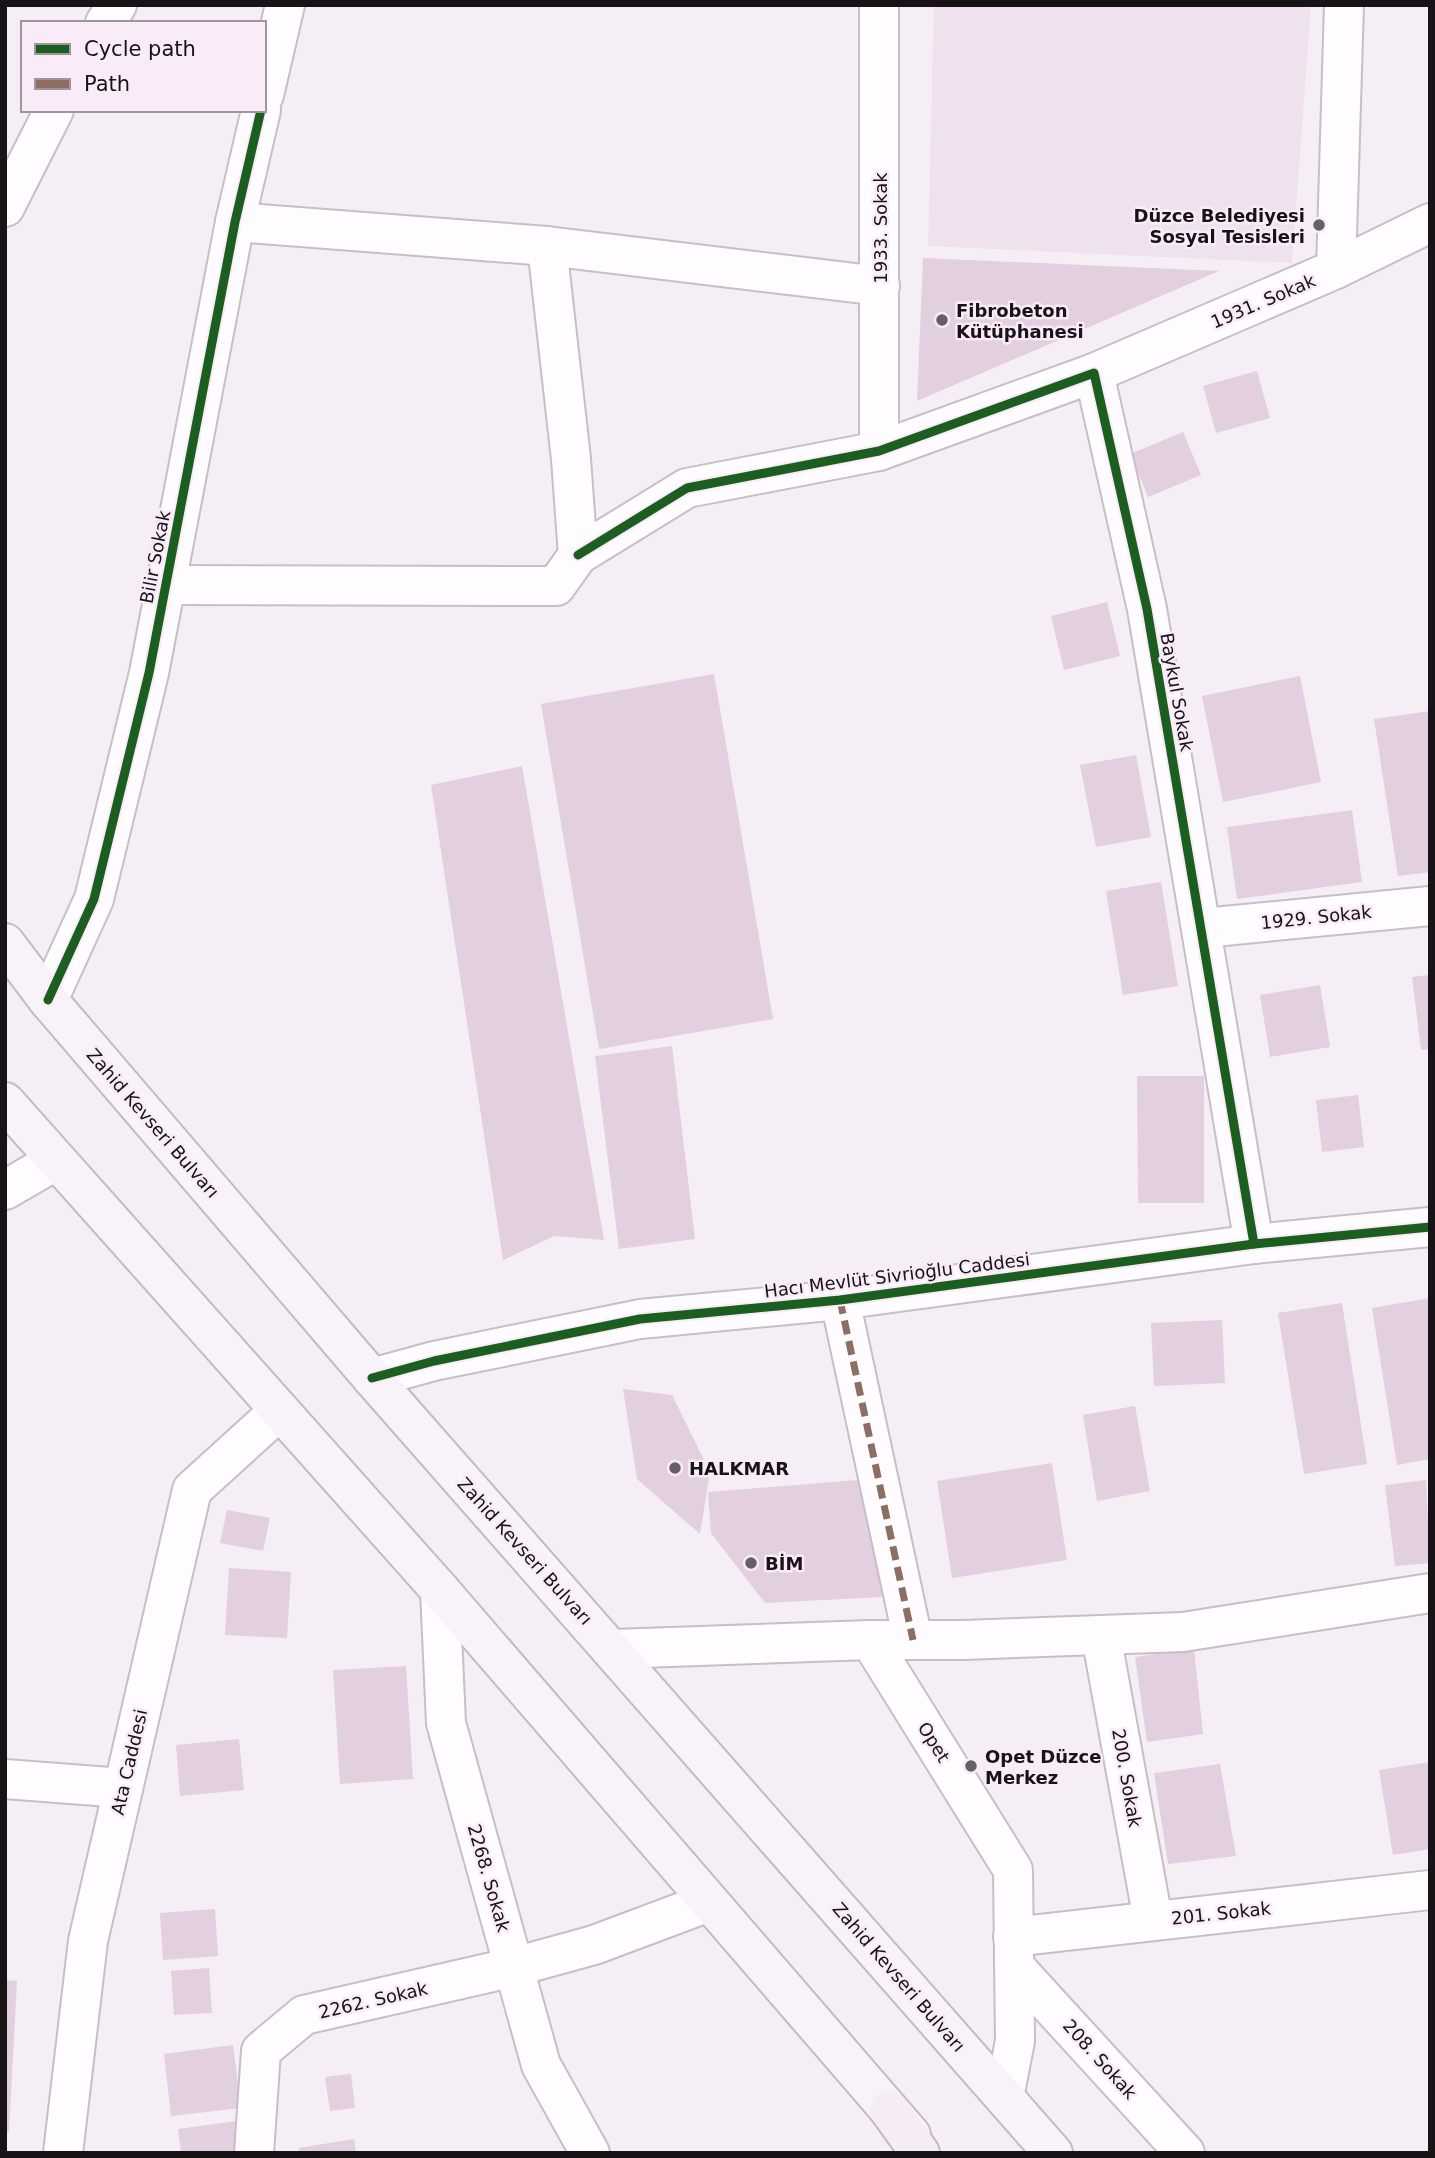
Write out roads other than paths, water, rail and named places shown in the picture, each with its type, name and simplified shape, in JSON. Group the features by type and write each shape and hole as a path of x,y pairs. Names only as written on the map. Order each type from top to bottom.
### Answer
{"highway":[{"path":"889,2110 920,2153"}],"main road":[{"name":"Zahid Kevseri Bulvarı","path":"5,943 48,1000 372,1378 1053,2153"},
{"path":"5,1102 440,1590 926,2153"}],"street":[{"path":"106,21 117,5"},
{"path":"266,86 285,5"},
{"name":"1933. Sokak","path":"879,5 879,451"},
{"path":"1336,269 1344,5"},
{"path":"5,207 53,112"},
{"name":"Bilir Sokak","path":"48,1000 93,899 149,673 235,222 261,112"},
{"path":"235,222 547,246 880,286"},
{"name":"1931. Sokak","path":"1094,373 1336,269 1430,223"},
{"path":"547,246 571,459 578,555"},
{"path":"166,585 556,586 578,555 687,488 879,451 1094,373"},
{"name":"Baykul Sokak","path":"1094,373 1147,608 1203,928 1254,1244"},
{"name":"1929. Sokak","path":"1203,928 1430,906"},
{"path":"5,1189 55,1161"},
{"name":"Hacı Mevlüt Sivrioğlu Caddesi","path":"372,1378 435,1361 640,1319 840,1300 1254,1244 1430,1227"},
{"path":"840,1300 913,1640"},
{"name":"Ata Caddesi","path":"63,2153 88,1941 192,1490 279,1411"},
{"name":"2268. Sokak","path":"440,1590 446,1723 541,2065 590,2153"},
{"path":"612,1649 1184,1632 1430,1593"},
{"name":"200. Sokak","path":"1101,1635 1153,1920"},
{"name":"Opet","path":"870,1640 1013,1870 1015,2041 1004,2097"},
{"path":"7,1777 123,1788"},
{"name":"201. Sokak","path":"1014,1951 1153,1920 1430,1890"},
{"name":"2262. Sokak","path":"254,2153 261,2051 304,2015 514,1967 594,1945 709,1902"},
{"name":"208. Sokak","path":"1014,1951 1185,2153"}],"place":[{"name":"Düzce Belediyesi Sosyal Tesisleri","path":"1319,225"},
{"name":"Fibrobeton Kütüphanesi","path":"942,320"},
{"name":"HALKMAR","path":"675,1468"},
{"name":"BİM","path":"751,1563"},
{"name":"Opet Düzce Merkez","path":"971,1766"}]}
